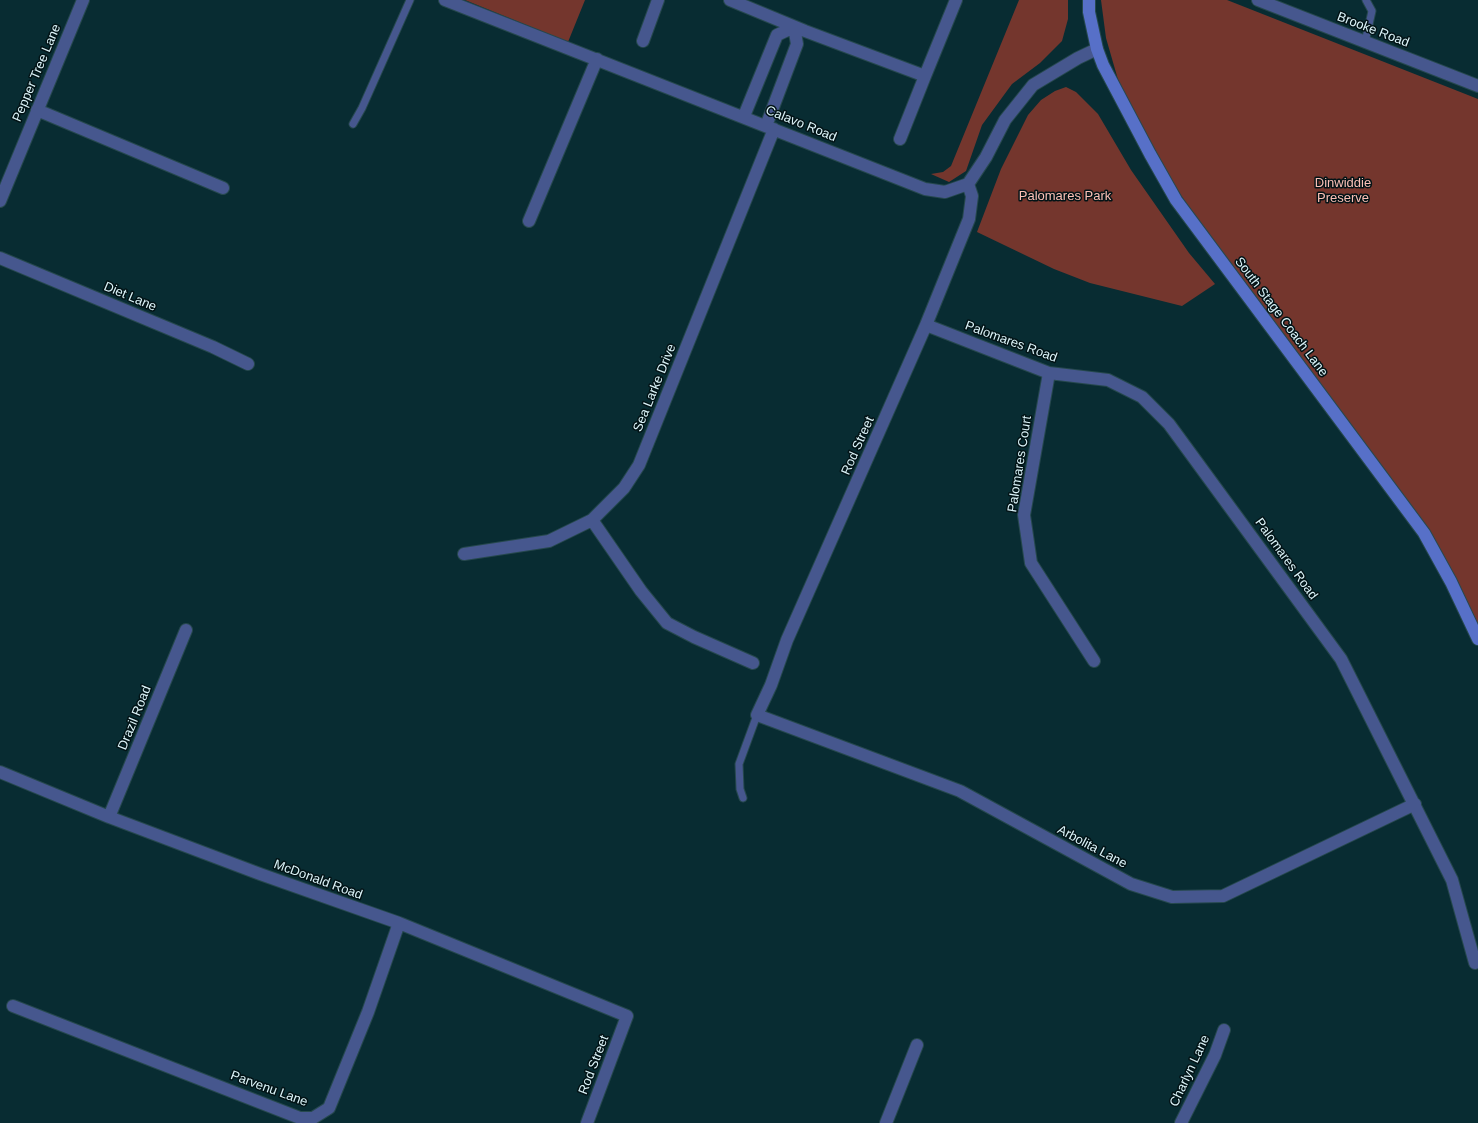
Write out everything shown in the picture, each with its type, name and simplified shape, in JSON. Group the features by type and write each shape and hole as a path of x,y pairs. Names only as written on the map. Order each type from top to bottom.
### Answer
{"main road":[{"name":"South Stage Coach Lane","path":"1089,0 1089,12 1097,49 1103,66 1176,200 1424,533 1451,582 1478,639"}],"street":[{"name":"Pepper Tree Lane","path":"0,201 83,0"},
{"name":"Calavo Road","path":"445,0 744,116 770,128 925,189 945,192 968,184"},
{"path":"643,41 658,0"},
{"path":"730,0 794,27 925,76"},
{"path":"900,139 956,0"},
{"name":"Brooke Road","path":"1258,0 1478,86"},
{"path":"744,116 777,35 794,27"},
{"name":"Sea Larke Drive","path":"464,554 549,541 592,520 624,488 639,465 770,128 797,44 794,27"},
{"path":"968,184 986,157 1006,120 1033,85 1078,58 1097,49"},
{"path":"528,221 597,59"},
{"path":"37,110 223,188"},
{"name":"Rod Street","path":"757,715 771,685 787,640 926,325 969,219 972,196 968,184"},
{"name":"Diet Lane","path":"0,258 213,347 248,364"},
{"name":"Palomares Road","path":"926,325 1050,373 1108,380 1142,396 1169,424 1341,659 1452,880 1475,962"},
{"name":"Palomares Court","path":"1050,373 1024,515 1031,563 1094,661"},
{"path":"592,520 641,591 667,623 694,637 753,663"},
{"name":"Drazil Road","path":"109,816 186,630"},
{"name":"Arbolita Lane","path":"757,715 960,791 1131,884 1172,897 1223,896 1415,804"},
{"name":"McDonald Road","path":"0,772 260,874 399,923 627,1016"},
{"name":"Parvenu Lane","path":"13,1006 300,1121 313,1118 329,1108 368,1012 399,923"},
{"name":"Rod Street","path":"587,1123 627,1016"},
{"name":"Charlyn Lane","path":"1181,1123 1215,1055 1224,1030"},
{"path":"886,1123 917,1046"}],"lane":[{"path":"353,124 362,108 410,0"},
{"path":"1365,42 1372,11 1366,0"},
{"path":"744,798 740,789 740,764 757,715"}],"green space":[{"path":"465,0 585,0 568,42"},
{"path":"1019,0 1068,0 1068,19 1062,41 1040,63 1012,84 982,125 966,171 949,182 931,174 943,172 951,166"},
{"name":"Dinwiddie Preserve","path":"1101,0 1227,0 1478,99 1478,631 1419,520 1194,215 1145,141 1119,83 1106,38"},
{"name":"Palomares Park","path":"1066,87 1076,92 1098,114 1131,170 1189,253 1215,284 1182,306 1090,283 1054,269 977,232 1001,169 1028,115 1041,100 1055,91"}]}
